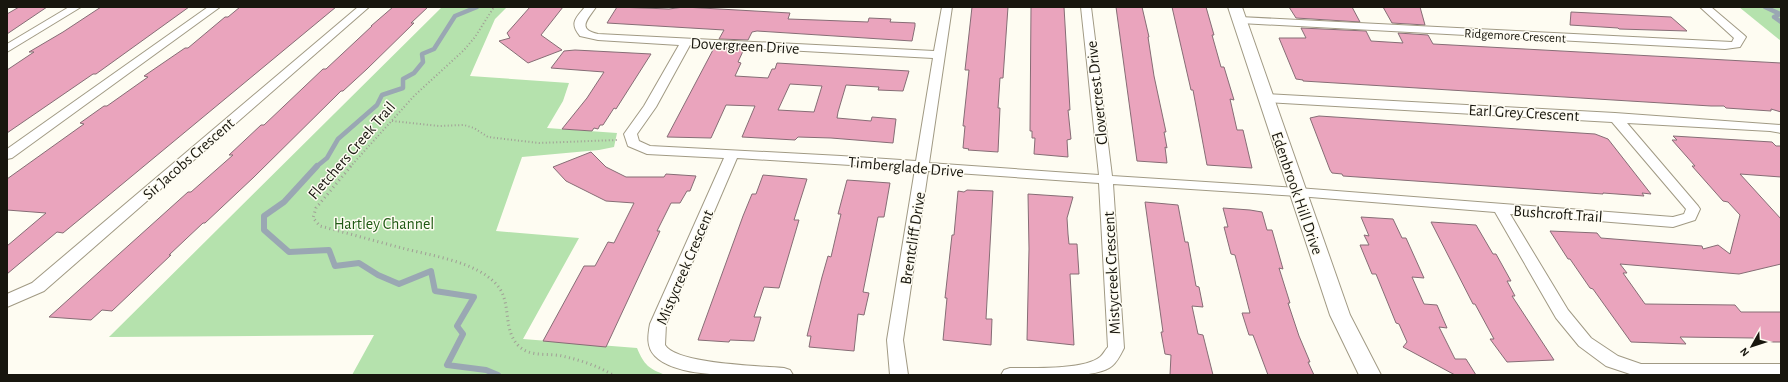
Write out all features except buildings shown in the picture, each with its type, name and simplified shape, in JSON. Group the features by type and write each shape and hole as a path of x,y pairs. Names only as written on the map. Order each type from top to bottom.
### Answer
{"street":[{"path":"7,49 76,7"},
{"path":"7,155 215,7"},
{"name":"Sir Jacobs Crescent","path":"7,301 38,286 364,7"},
{"name":"Dovergreen Drive","path":"591,7 580,21 580,29 584,34 598,37 939,55"},
{"name":"Brentcliff Drive","path":"899,375 896,340 947,7"},
{"name":"Clovercrest Drive","path":"1086,7 1106,180"},
{"name":"Ridgemore Crescent","path":"1237,14 1725,46 1736,45 1740,37 1705,7"},
{"name":"Edenbrook Hill Drive","path":"1237,14 1340,315 1370,375"},
{"path":"633,142 630,134 650,107 686,42"},
{"name":"Earl Grey Crescent","path":"1266,98 1615,117 1770,127 1781,129"},
{"name":"Bushcroft Trail","path":"1298,192 1673,222 1690,217 1693,209 1682,194 1615,117"},
{"name":"Timberglade Drive","path":"633,142 647,150 796,157 923,166 957,170 1298,192"},
{"name":"Mistycreek Crescent","path":"732,155 658,324 656,341 660,352 676,361 703,366 784,375"},
{"name":"Mistycreek Crescent","path":"1010,375 1055,373 1090,368 1106,362 1116,348 1106,180"},
{"path":"1500,208 1562,314 1585,342 1612,361 1641,370 1781,372"}],"path":[{"name":"Fletchers Creek Trail","path":"494,7 475,37 464,50 414,96 371,142 316,208 313,218 320,226 459,263 486,276 496,284 505,297 509,331 513,341 521,348 533,354 561,356 589,365 612,375"},
{"path":"392,121 439,126 464,125 474,128 488,137 540,144 614,139 633,142"}],"green space":[{"name":"Hartley Channel","path":"442,7 507,7 495,19 470,76 569,83 563,101 547,128 617,133 614,147 599,150 522,157 496,231 579,238 523,339 637,348 642,359 648,366 655,371 666,375 352,375 374,335 109,337"},
{"path":"1739,7 1781,7 1781,41"}],"waterway":[{"path":"316,167 327,158 338,139 377,105 382,95 403,88 403,79 414,73 423,62 422,54 434,49 455,16 477,7"},
{"path":"1765,7 1780,14 1774,17 1781,22"},
{"path":"316,167 284,202 264,216 264,230 289,252 329,250 335,266 359,263 378,275 399,284 431,271 435,291 474,297 457,326 463,334 447,365 486,370 498,375"}]}
